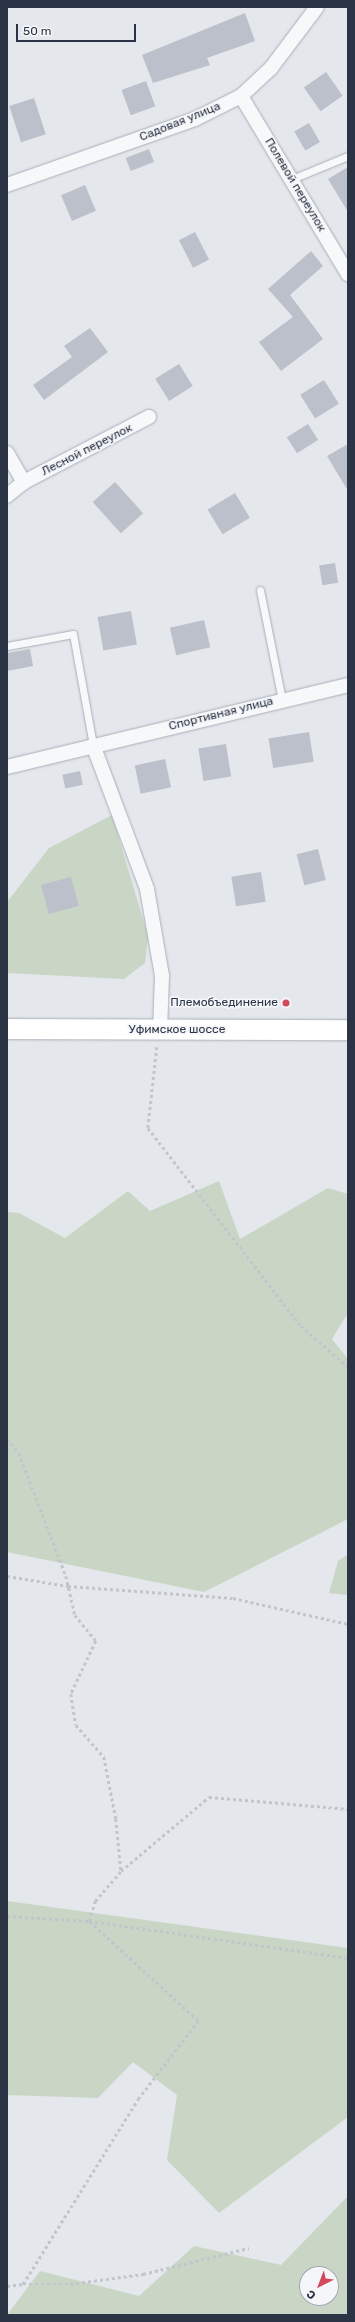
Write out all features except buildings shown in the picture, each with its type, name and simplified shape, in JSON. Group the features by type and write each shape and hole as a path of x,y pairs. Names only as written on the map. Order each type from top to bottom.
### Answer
{"main road":[{"name":"Уфимское шоссе","path":"7,1029 160,1031 348,1030"}],"street":[{"name":"Садовая улица","path":"7,185 195,119 241,96 271,68 317,7"},
{"name":"Полевой переулок","path":"241,96 348,274"},
{"name":"Лесной переулок","path":"7,496 24,482 149,417"},
{"path":"7,452 24,482"},
{"name":"Спортивная улица","path":"7,767 93,745 348,685"},
{"path":"93,745 147,889 162,976 160,1031"}],"lane":[{"path":"292,179 348,156"},
{"path":"260,590 282,700"},
{"path":"7,646 73,634 93,745"}],"path":[{"path":"160,1031 148,1128 301,1326 348,1367"},
{"path":"7,1439 19,1453 68,1586 75,1615 96,1641 71,1694 76,1725 104,1757 116,1819 121,1871"},
{"path":"7,1576 68,1586 233,1598 348,1624"},
{"path":"89,1921 95,1901 121,1871 209,1797 348,1809"},
{"path":"7,1916 89,1921 348,1958"},
{"path":"23,2284 138,2099 198,2021 89,1921"},
{"path":"7,2286 23,2284 70,2284 143,2274 249,2248"}],"green space":[{"path":"112,815 148,936 145,963 124,979 7,973 7,902 49,848"},
{"path":"219,1181 240,1239 328,1188 348,1194 348,1313 332,1339 348,1359 348,1519 204,1592 7,1552 7,1212 19,1213 65,1238 128,1191 150,1211"},
{"path":"348,1554 348,1595 329,1593 338,1561"},
{"path":"7,1901 348,1948 348,2117 219,2213 167,2160 177,2095 133,2062 98,2098 7,2095"},
{"path":"348,2196 348,2315 7,2315 40,2271 139,2296 194,2246 281,2265"}],"place":[{"name":"Племобъединение","path":"286,1003"}]}
